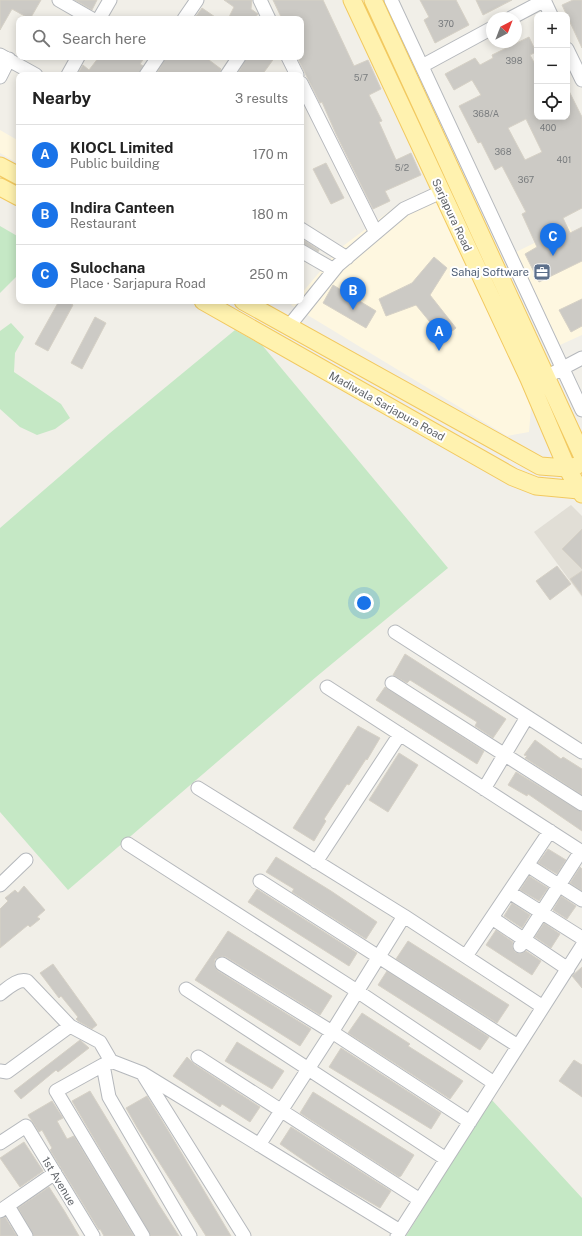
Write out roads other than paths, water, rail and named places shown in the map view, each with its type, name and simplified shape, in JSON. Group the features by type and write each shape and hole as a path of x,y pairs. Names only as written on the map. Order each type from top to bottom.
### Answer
{"main road":[{"name":"Sarjapura Road","path":"352,0 529,379 575,466 581,491"},
{"name":"Sarjapura Road","path":"373,0 582,454"},
{"path":"431,170 448,162"},
{"path":"0,166 16,174"},
{"path":"0,187 16,195"},
{"name":"Madiwala Sarjapura Road","path":"209,304 513,476 536,486 581,491"},
{"name":"Madiwala Sarjapura Road","path":"249,304 540,466 575,466"}],"street":[{"path":"58,0 87,16"},
{"path":"101,16 110,0"},
{"path":"186,16 197,0"},
{"path":"260,0 266,16"},
{"path":"391,0 564,368 582,410"},
{"path":"522,12 544,0 550,12"},
{"path":"422,66 486,31"},
{"path":"570,54 582,80"},
{"path":"0,77 4,57 31,72"},
{"path":"70,72 76,60"},
{"path":"148,72 156,60"},
{"path":"229,72 237,60"},
{"path":"290,60 296,72"},
{"path":"304,91 376,233"},
{"path":"289,326 334,270 346,258 404,209 441,192"},
{"path":"304,231 346,258"},
{"path":"304,253 334,270"},
{"path":"546,377 582,358"},
{"path":"394,632 582,752"},
{"path":"392,683 582,804"},
{"path":"327,687 581,852 522,943"},
{"path":"484,789 527,717"},
{"path":"316,862 400,734"},
{"path":"198,788 404,916 543,1007"},
{"path":"466,956 550,831"},
{"path":"128,844 357,991 494,1083"},
{"path":"0,885 26,860"},
{"path":"528,865 582,900"},
{"path":"260,881 518,1046"},
{"path":"509,892 582,938"},
{"path":"259,1145 280,1110 332,1032 404,916"},
{"path":"492,918 522,943 568,968"},
{"path":"143,1236 56,1091 107,1063 142,1072 398,1234 582,946"},
{"path":"222,964 332,1032 470,1122"},
{"path":"0,994 18,981 27,981 70,1026 100,1042 107,1063 109,1097 190,1236"},
{"path":"186,989 446,1159"},
{"path":"0,1071 7,1072 70,1026"},
{"path":"198,1057 420,1200"},
{"path":"142,1072 244,1236"},
{"name":"1st Avenue","path":"0,1144 26,1126 93,1236"},
{"path":"26,1236 4,1209 55,1174"}],"place":[{"name":"Sulochana","path":"553,256"},
{"name":"Sahaj Software","path":"542,272"},
{"name":"Indira Canteen","path":"353,310"},
{"name":"KIOCL Limited","path":"439,351"}]}
